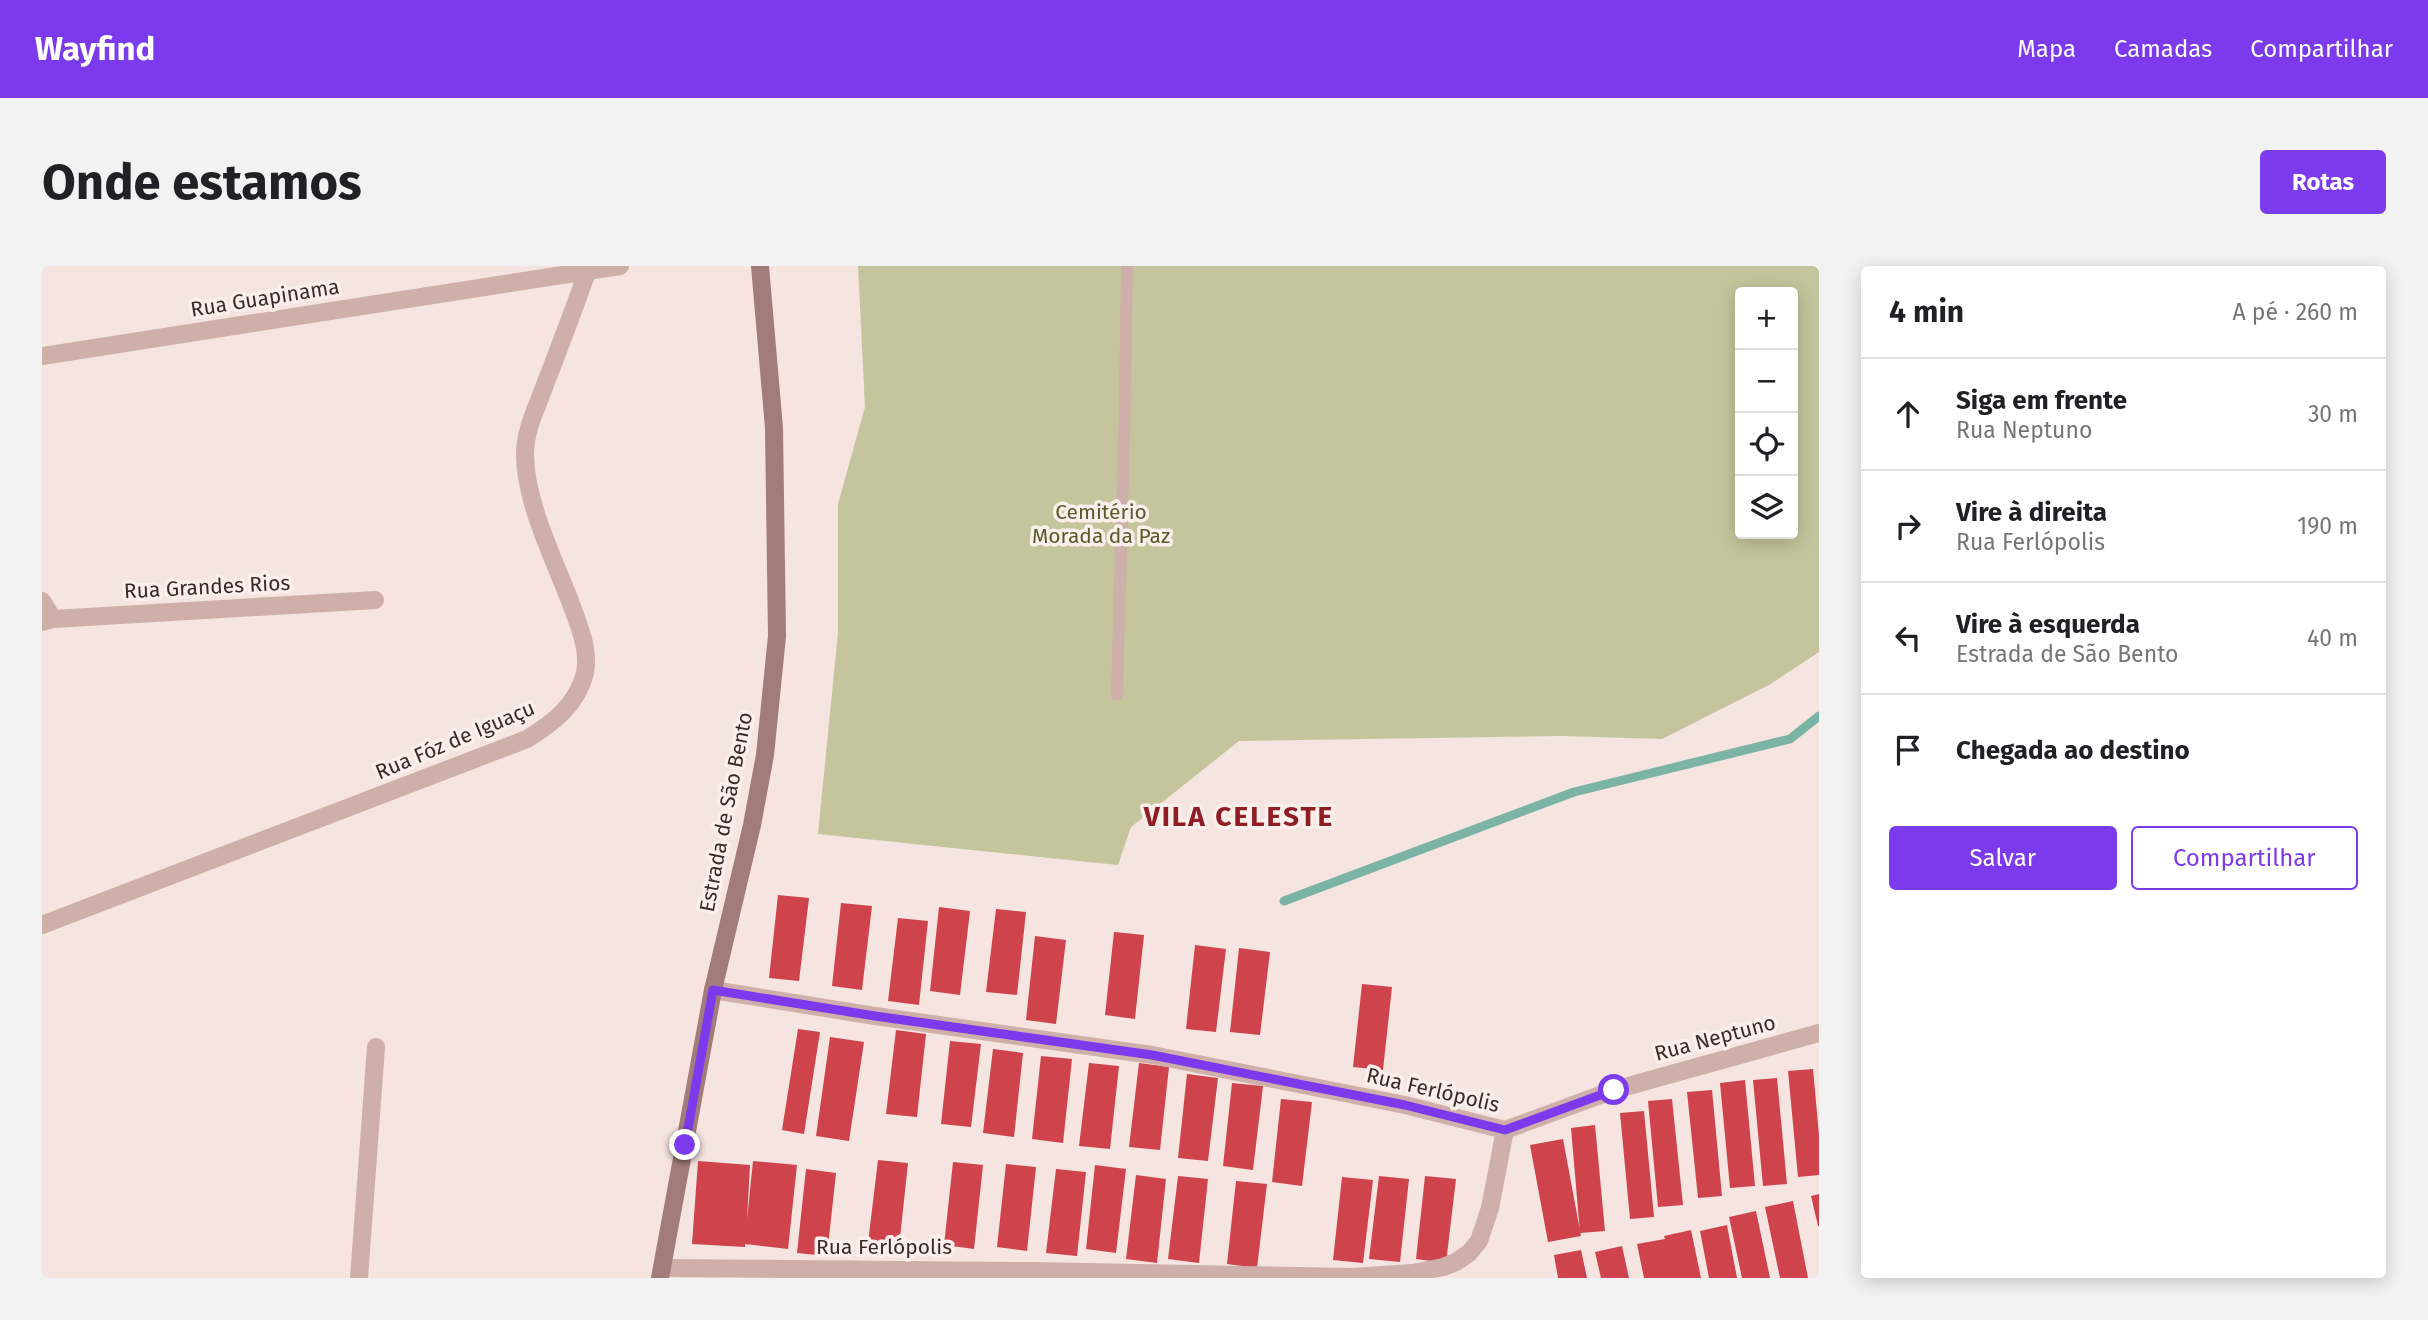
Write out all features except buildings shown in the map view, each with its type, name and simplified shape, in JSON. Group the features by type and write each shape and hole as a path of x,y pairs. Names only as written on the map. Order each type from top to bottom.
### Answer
{"street":[{"name":"Rua Guapinama","path":"42,356 620,266"},
{"name":"Estrada de São Bento","path":"661,1273 713,990 752,825 763,766 777,636 774,428 760,266"},
{"name":"Rua Fóz de Iguaçu","path":"42,925 527,739 551,724 566,710 577,694 585,673 586,652 581,631 534,505 527,477 525,452 530,425 587,272"},
{"name":"Rua Grandes Rios","path":"48,620 375,600"},
{"path":"42,601 48,620"},
{"name":"Rua Ferlópolis","path":"661,1273 1045,1271 1352,1277 1413,1273 1456,1262 1469,1253 1479,1241 1490,1208 1505,1130 1405,1105 1152,1055 713,990"},
{"name":"Rua Neptuno","path":"1505,1130 1614,1090 1819,1033"},
{"path":"359,1278 376,1047"}],"lane":[{"path":"1117,695 1127,266"}],"green space":[{"name":"Cemitério Morada da Paz","path":"858,266 1819,266 1819,652 1769,685 1662,739 1562,736 1239,741 1131,827 1118,865 818,834 838,633 838,504 865,407"}],"waterway":[{"path":"1284,901 1574,792 1790,739 1819,716"}],"district":[{"name":"VILA CELESTE","path":"1239,816"}],"route":[{"path":"685,1145 713,990 1152,1055 1405,1105 1505,1130 1614,1090"}]}
